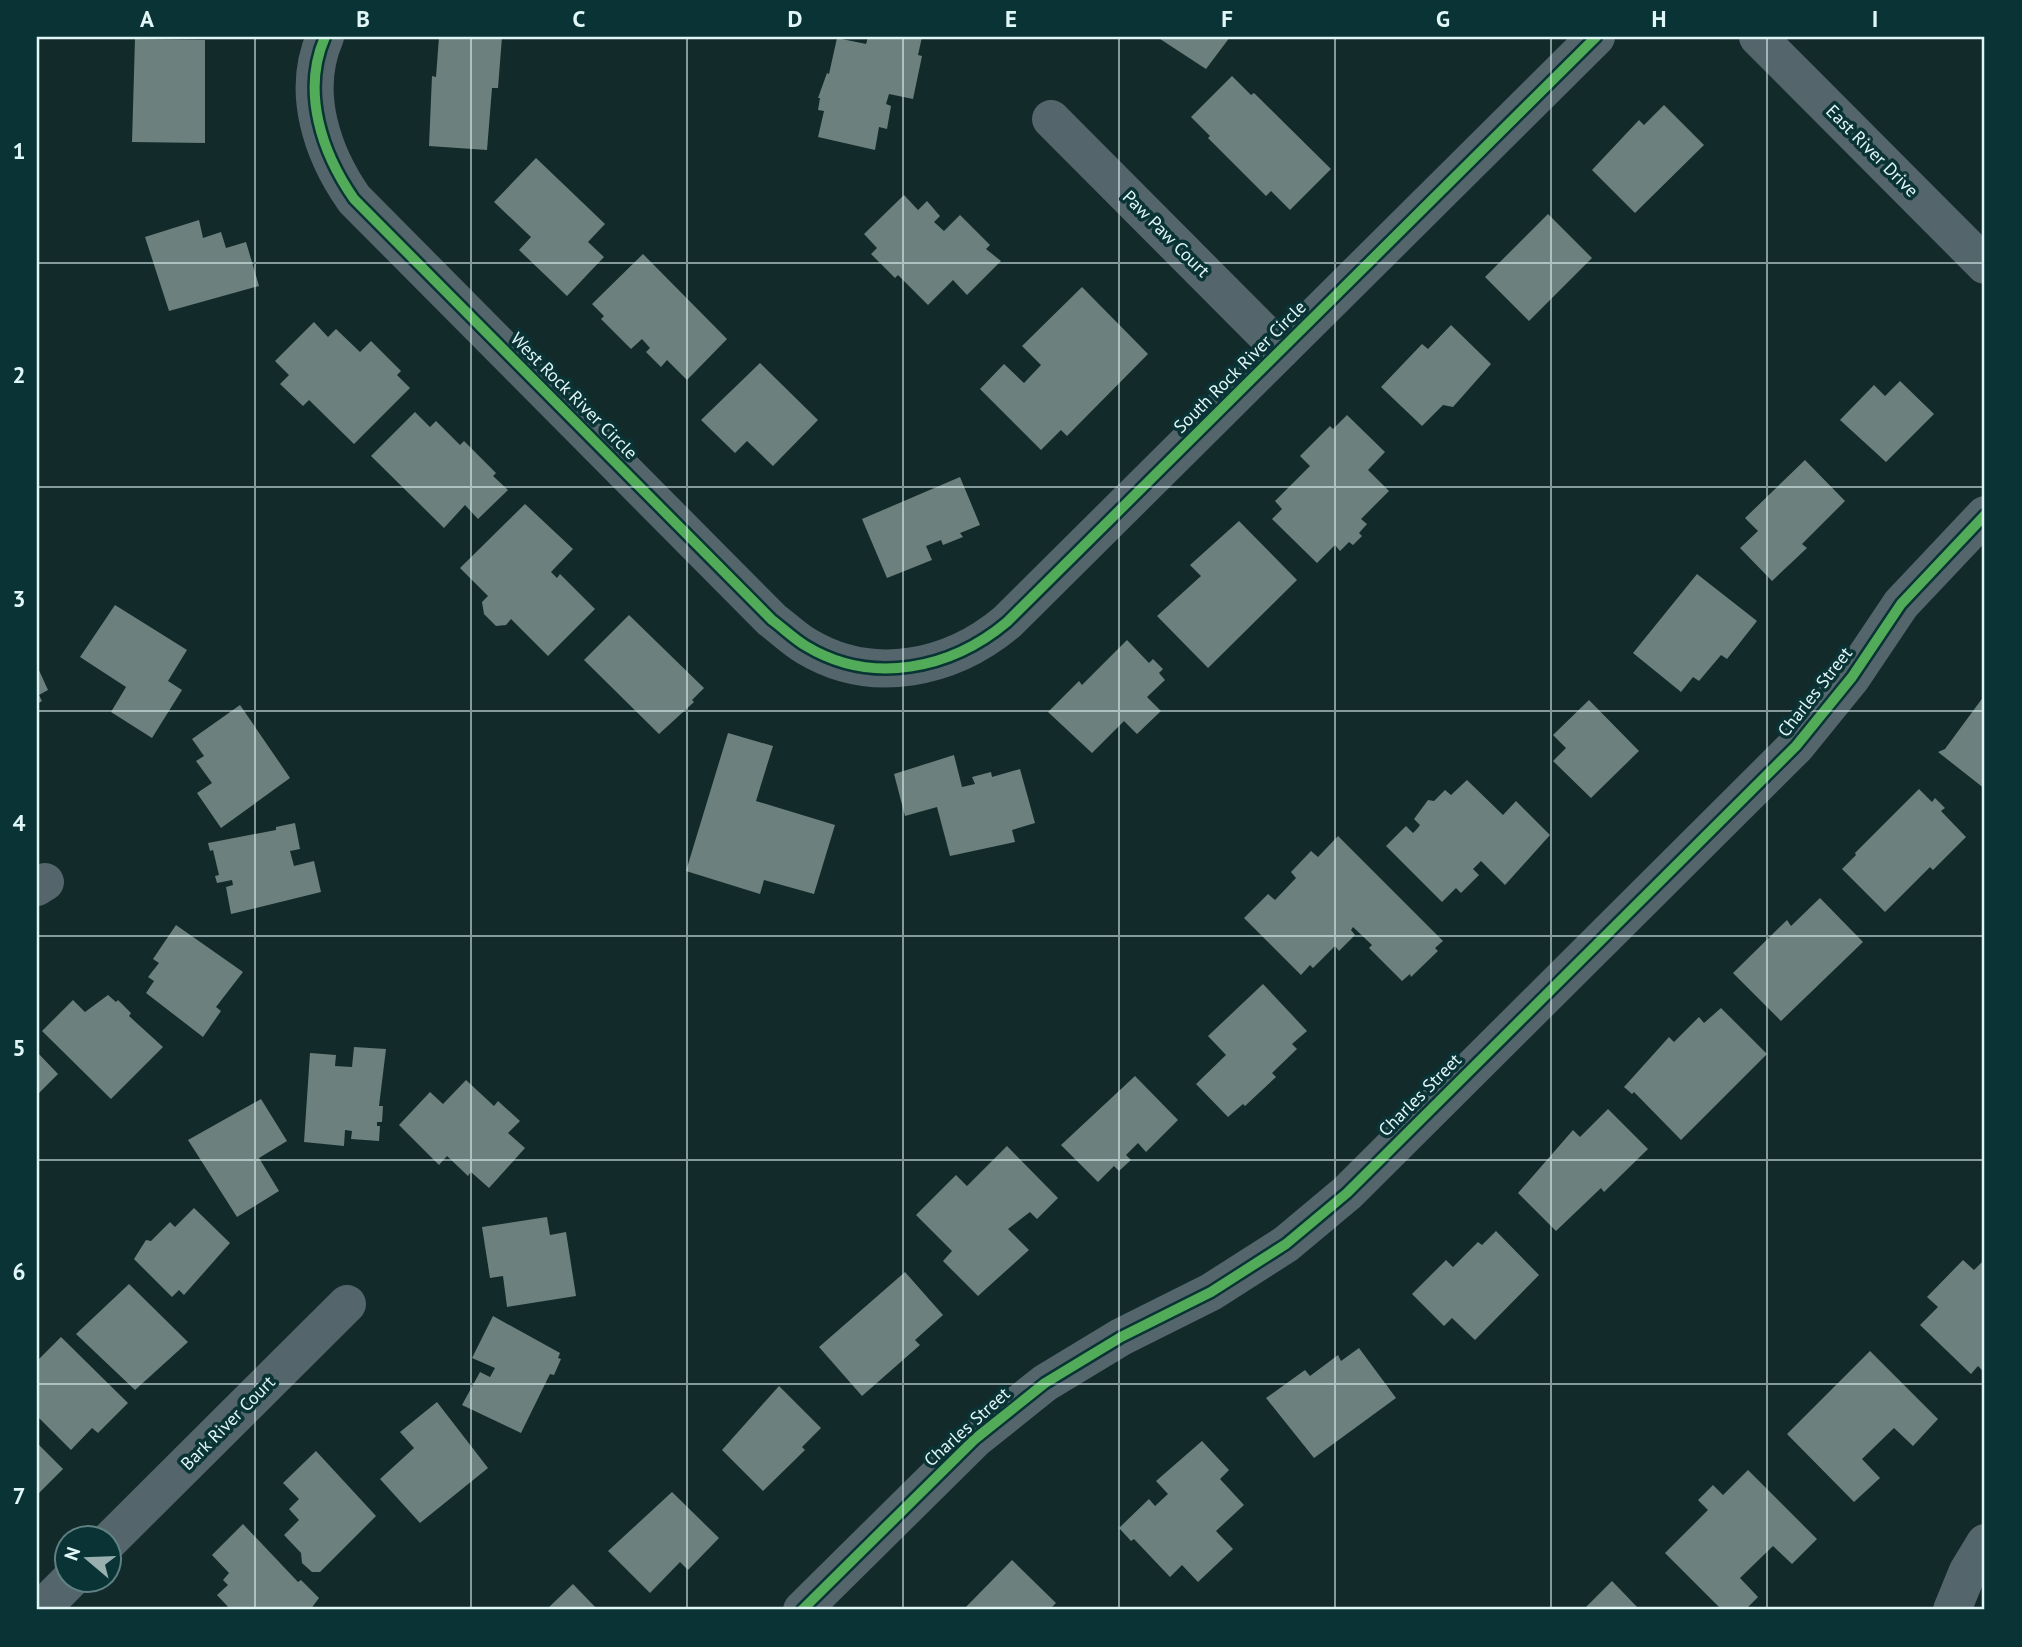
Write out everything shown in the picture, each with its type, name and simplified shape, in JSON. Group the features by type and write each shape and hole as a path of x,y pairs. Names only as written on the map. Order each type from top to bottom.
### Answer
{"street":[{"name":"West Rock River Circle","path":"325,37 315,85 323,143 337,174 354,199 772,620 807,646 839,661 879,669"},
{"name":"South Rock River Circle","path":"879,669 920,667 954,657 988,638 1596,37"},
{"name":"East River Drive","path":"1758,37 1985,265"},
{"name":"Paw Paw Court","path":"1051,119 1281,350"},
{"name":"Charles Street","path":"802,1610 975,1439 1045,1383 1121,1337 1212,1292 1286,1244 1347,1193 1796,746 1852,677 1901,604 1985,515"},
{"name":"Bark River Court","path":"122,1528 347,1304"},
{"path":"1952,1610 1968,1571 1985,1543"},
{"path":"40,1610 55,1594"}],"building":[{"path":"439,37 502,37 498,88 492,88 487,150 429,146 432,76 436,77"},
{"path":"868,37 922,37 918,55 922,56 913,99 889,94 886,104 891,106 887,129 879,127 875,150 818,137 824,111 818,110 818,98 827,73 829,74 837,38 866,44"},
{"path":"1157,37 1230,37 1206,69"},
{"path":"135,39 205,40 205,143 132,142"},
{"path":"1232,76 1251,95 1254,93 1331,169 1290,210 1271,191 1266,196 1208,138 1210,136 1191,117"},
{"path":"1664,105 1704,145 1635,213 1592,170 1639,120 1644,125"},
{"path":"536,158 605,224 588,242 604,257 567,296 519,250 531,237 494,202"},
{"path":"904,195 918,210 927,201 940,216 934,222 944,231 960,215 990,245 986,249 1001,261 967,295 953,280 928,305 898,275 895,278 871,254 877,248 864,234"},
{"path":"1548,214 1592,258 1529,321 1485,277"},
{"path":"199,220 203,238 221,232 226,248 246,242 259,286 169,311 145,237"},
{"path":"643,254 727,339 687,380 667,360 661,367 646,352 650,348 642,339 631,349 601,319 604,316 592,304"},
{"path":"1082,287 1148,354 1067,436 1061,430 1041,450 980,389 1004,364 1024,383 1041,365 1022,346"},
{"path":"314,322 328,337 336,329 360,352 371,341 401,371 397,375 410,388 354,444 309,400 303,406 280,384 289,375 275,361"},
{"path":"1451,325 1491,364 1453,407 1443,405 1422,426 1381,387 1422,344 1428,349"},
{"path":"760,363 818,420 773,466 747,441 735,453 701,420"},
{"path":"1900,381 1934,414 1886,462 1840,420 1874,385 1885,396"},
{"path":"415,412 430,427 436,421 460,445 464,441 496,473 493,476 508,490 478,519 465,505 444,528 371,456"},
{"path":"1347,415 1385,452 1368,470 1389,491 1361,519 1367,524 1359,533 1362,536 1353,545 1349,542 1340,551 1335,545 1317,563 1272,519 1282,509 1275,501 1310,466 1300,456 1330,426 1333,429"},
{"path":"1805,460 1845,501 1802,544 1807,548 1772,581 1740,548 1758,531 1745,518"},
{"path":"960,477 980,525 960,533 963,537 943,545 941,540 926,546 932,560 887,578 862,519"},
{"path":"525,504 573,549 551,572 557,578 560,574 595,609 548,656 511,619 506,625 496,626 484,614 482,602 488,596 460,568"},
{"path":"1239,521 1297,580 1208,668 1157,616 1201,576 1190,565"},
{"path":"1697,574 1757,621 1727,659 1721,655 1699,681 1693,677 1681,692 1633,653"},
{"path":"115,605 187,650 168,681 182,690 152,738 111,712 126,687 80,657"},
{"path":"629,615 704,688 692,700 694,702 659,734 584,660"},
{"path":"1127,640 1149,663 1153,659 1163,669 1159,673 1165,680 1147,697 1161,711 1137,734 1124,721 1092,753 1048,712 1079,681 1082,685"},
{"path":"37,666 48,690 39,695 42,701 37,704"},
{"path":"1984,696 1985,789 1938,752 1945,749"},
{"path":"1589,700 1639,751 1591,798 1553,761 1566,748 1553,735"},
{"path":"240,705 290,778 221,828 197,793 212,783 196,761 204,756 192,739"},
{"path":"728,733 773,746 756,801 835,825 814,894 764,880 760,894 686,871"},
{"path":"954,755 962,787 975,784 972,777 991,772 992,777 1020,769 1035,823 1012,830 1015,842 950,856 937,807 905,816 894,774"},
{"path":"1467,780 1503,815 1516,801 1550,835 1505,885 1481,861 1473,869 1479,875 1461,893 1456,888 1442,902 1386,846 1406,826 1413,833 1417,829 1420,825 1414,819 1428,800 1434,801 1445,790 1451,795"},
{"path":"1919,789 1932,802 1935,798 1945,808 1941,811 1966,837 1933,870 1930,867 1885,912 1842,869"},
{"path":"295,823 300,849 290,851 294,866 314,861 321,892 231,914 226,887 233,885 232,880 217,883 215,876 219,875 213,850 210,851 208,843 276,830 276,827"},
{"path":"1338,836 1443,941 1435,948 1438,951 1411,977 1410,974 1402,981 1369,948 1372,945 1353,927 1351,930 1355,935 1339,951 1335,946 1313,968 1310,965 1301,975 1244,918 1268,894 1275,900 1296,878 1291,872 1311,851 1318,857"},
{"path":"1820,898 1863,942 1781,1021 1733,973 1787,920 1791,926"},
{"path":"176,925 243,972 216,1007 221,1011 203,1037 146,993 154,981 148,977 159,963 153,959"},
{"path":"1263,984 1307,1031 1292,1044 1297,1049 1272,1073 1276,1077 1245,1106 1243,1104 1228,1117 1196,1084 1226,1055 1208,1036"},
{"path":"108,995 116,1002 118,1000 131,1013 129,1016 163,1047 111,1099 42,1031 73,1000 85,1012"},
{"path":"1721,1008 1767,1054 1681,1140 1634,1092 1632,1094 1624,1087 1669,1037 1674,1042 1699,1017 1704,1023"},
{"path":"354,1047 386,1049 379,1106 383,1106 382,1122 377,1122 377,1126 380,1126 379,1141 351,1139 352,1131 345,1130 344,1146 304,1142 310,1053 336,1055 335,1066 352,1067"},
{"path":"37,1052 58,1074 37,1095"},
{"path":"1135,1076 1178,1120 1146,1152 1138,1143 1126,1155 1131,1160 1119,1171 1114,1166 1098,1182 1061,1145"},
{"path":"466,1080 494,1106 498,1101 520,1121 508,1133 525,1148 489,1188 471,1172 468,1176 447,1156 439,1165 399,1125 430,1092 443,1104"},
{"path":"261,1099 287,1141 259,1158 279,1191 237,1217 188,1140"},
{"path":"1608,1109 1648,1149 1604,1192 1601,1188 1556,1231 1518,1193 1573,1130 1580,1137"},
{"path":"1007,1146 1058,1198 1037,1219 1030,1212 1008,1229 1029,1250 978,1296 943,1261 952,1251 916,1215 956,1175 967,1186"},
{"path":"194,1208 230,1243 184,1295 179,1290 172,1297 134,1259 146,1240 151,1241 170,1222 175,1227"},
{"path":"547,1217 550,1235 566,1232 576,1296 507,1307 503,1276 490,1278 482,1227"},
{"path":"1496,1231 1539,1275 1475,1340 1452,1318 1444,1326 1412,1294 1446,1260 1453,1267 1478,1242 1482,1245"},
{"path":"1985,1259 1985,1373 1978,1366 1971,1374 1920,1325 1938,1307 1927,1297 1963,1260 1974,1270"},
{"path":"905,1272 943,1315 915,1340 920,1345 862,1396 819,1347"},
{"path":"129,1284 188,1342 135,1390 76,1334"},
{"path":"493,1316 560,1353 558,1358 561,1359 554,1375 550,1374 521,1433 462,1405 480,1372 490,1377 495,1368 472,1358"},
{"path":"61,1337 128,1403 98,1433 92,1428 71,1450 37,1416 37,1361"},
{"path":"1359,1348 1396,1398 1314,1458 1266,1398 1305,1370 1310,1376 1338,1355 1341,1361"},
{"path":"1870,1351 1938,1419 1913,1446 1894,1428 1862,1459 1880,1478 1854,1502 1787,1434"},
{"path":"779,1386 821,1428 802,1447 805,1450 763,1491 722,1450"},
{"path":"437,1402 488,1468 420,1523 380,1479 414,1448 400,1432"},
{"path":"1202,1441 1229,1470 1220,1479 1244,1505 1216,1531 1233,1549 1198,1582 1182,1565 1170,1577 1134,1539 1131,1541 1119,1528 1149,1499 1155,1506 1168,1494 1156,1481"},
{"path":"37,1443 63,1469 37,1495"},
{"path":"316,1451 376,1516 320,1572 312,1572 302,1563 301,1553 284,1535 299,1520 289,1509 299,1499 283,1483"},
{"path":"1748,1470 1817,1539 1792,1564 1773,1546 1740,1578 1758,1597 1745,1610 1722,1610 1665,1553 1708,1510 1698,1500 1713,1485 1723,1495"},
{"path":"672,1492 719,1538 688,1570 680,1562 650,1593 608,1551"},
{"path":"243,1524 298,1582 301,1580 319,1598 310,1610 231,1610 217,1595 228,1585 223,1580 229,1573 212,1555"},
{"path":"1012,1560 1056,1603 1049,1610 963,1610"},
{"path":"1612,1581 1640,1610 1583,1610"},
{"path":"573,1584 598,1610 546,1610"}],"cycle path":[{"path":"325,37 315,79 318,121 333,162 354,199 772,620 802,643 831,658 857,666 884,668 910,667 936,661 985,638 1007,622 1596,37"},
{"path":"802,1610 975,1439 1045,1383 1121,1337 1211,1292 1286,1244 1347,1193 1796,746 1852,677 1901,604 1985,515"}]}
